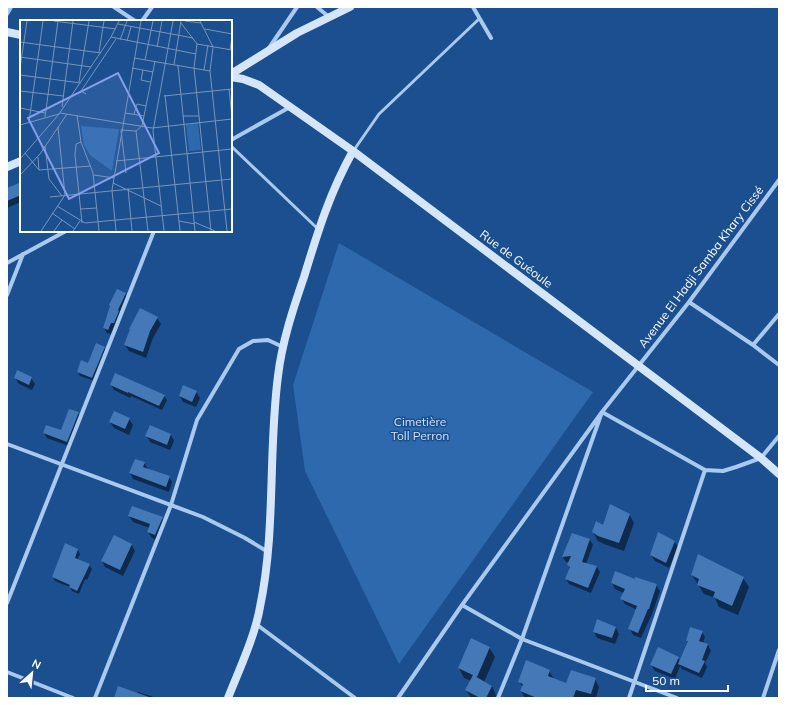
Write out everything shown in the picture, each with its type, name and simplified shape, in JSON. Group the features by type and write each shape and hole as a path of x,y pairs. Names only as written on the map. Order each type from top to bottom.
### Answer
{"street":[{"path":"7,14 11,7"},
{"path":"114,7 134,20"},
{"path":"143,20 152,7"},
{"path":"266,52 298,7"},
{"path":"317,7 329,17"},
{"path":"232,75 297,33 350,7"},
{"path":"472,7 491,38"},
{"path":"7,32 20,35"},
{"name":"Rue de Guéoule","path":"232,76 259,85 284,101 290,107 353,151 639,366 779,474"},
{"path":"232,139 290,107"},
{"path":"228,698 256,624 260,608 268,552 274,412 278,374 283,347 318,230 332,192 353,151"},
{"path":"7,167 20,161"},
{"name":"Avenue El Hadji Samba Khary Cissé","path":"398,698 462,605 602,412 689,302 779,180"},
{"path":"7,263 64,232"},
{"path":"7,603 154,232"},
{"path":"7,295 23,254"},
{"path":"689,302 753,345 779,365"},
{"path":"753,345 779,314"},
{"path":"95,698 171,505 197,420 239,349 253,341 268,340 283,347"},
{"path":"498,698 522,639 602,412 706,470 723,471 760,458 779,436"},
{"path":"7,444 203,517 245,538 268,552"},
{"path":"629,698 706,470"},
{"path":"462,605 522,639 677,698"},
{"path":"256,624 355,698"},
{"path":"763,698 779,650"},
{"path":"7,672 74,698"}],"lane":[{"path":"353,151 379,114 479,18"},
{"path":"232,147 318,230"}],"green space":[{"name":"Cimetière Toll Perron","path":"339,243 593,392 399,664 305,471 293,385"}],"building":[{"path":"19,183 20,195 7,201 7,188"},
{"path":"117,289 126,293 114,323 111,323 108,330 103,328 110,306 109,305"},
{"path":"140,308 158,317 150,331 143,352 124,345 129,329"},
{"path":"96,343 105,347 92,378 77,372 81,360 88,363"},
{"path":"17,370 32,377 29,385 14,378"},
{"path":"115,373 165,395 159,406 110,385"},
{"path":"183,385 197,391 192,402 179,396"},
{"path":"69,409 79,412 67,442 43,433 46,425 61,430"},
{"path":"114,411 130,418 125,429 109,422"},
{"path":"150,425 171,434 167,445 145,436"},
{"path":"135,459 145,462 143,467 170,476 166,487 129,473"},
{"path":"610,504 630,514 619,543 598,536 592,532 596,521 603,525"},
{"path":"132,506 163,517 155,535 147,532 150,524 128,516"},
{"path":"658,532 675,541 666,563 650,555"},
{"path":"572,533 590,539 582,562 597,566 588,588 565,579 570,567 567,565 571,556 562,557"},
{"path":"114,535 132,544 120,570 101,561"},
{"path":"65,543 78,549 75,558 90,564 77,591 69,587 70,585 52,577"},
{"path":"698,554 744,577 732,606 713,597 715,592 697,585 699,579 691,575"},
{"path":"615,571 635,579 635,577 657,584 649,609 638,633 628,629 637,606 620,599 625,589 611,583"},
{"path":"597,619 616,627 612,638 593,632"},
{"path":"690,627 703,631 699,641 708,644 702,660 705,661 699,673 678,664 688,641 686,641"},
{"path":"471,638 490,647 477,677 458,668"},
{"path":"658,647 679,657 671,674 650,665"},
{"path":"526,660 550,670 548,676 566,683 571,670 596,678 591,694 576,690 573,698 537,698 520,691 523,684 518,682"},
{"path":"473,675 492,686 486,698 480,698 465,690"},
{"path":"118,686 149,697 149,698 114,698"}]}
